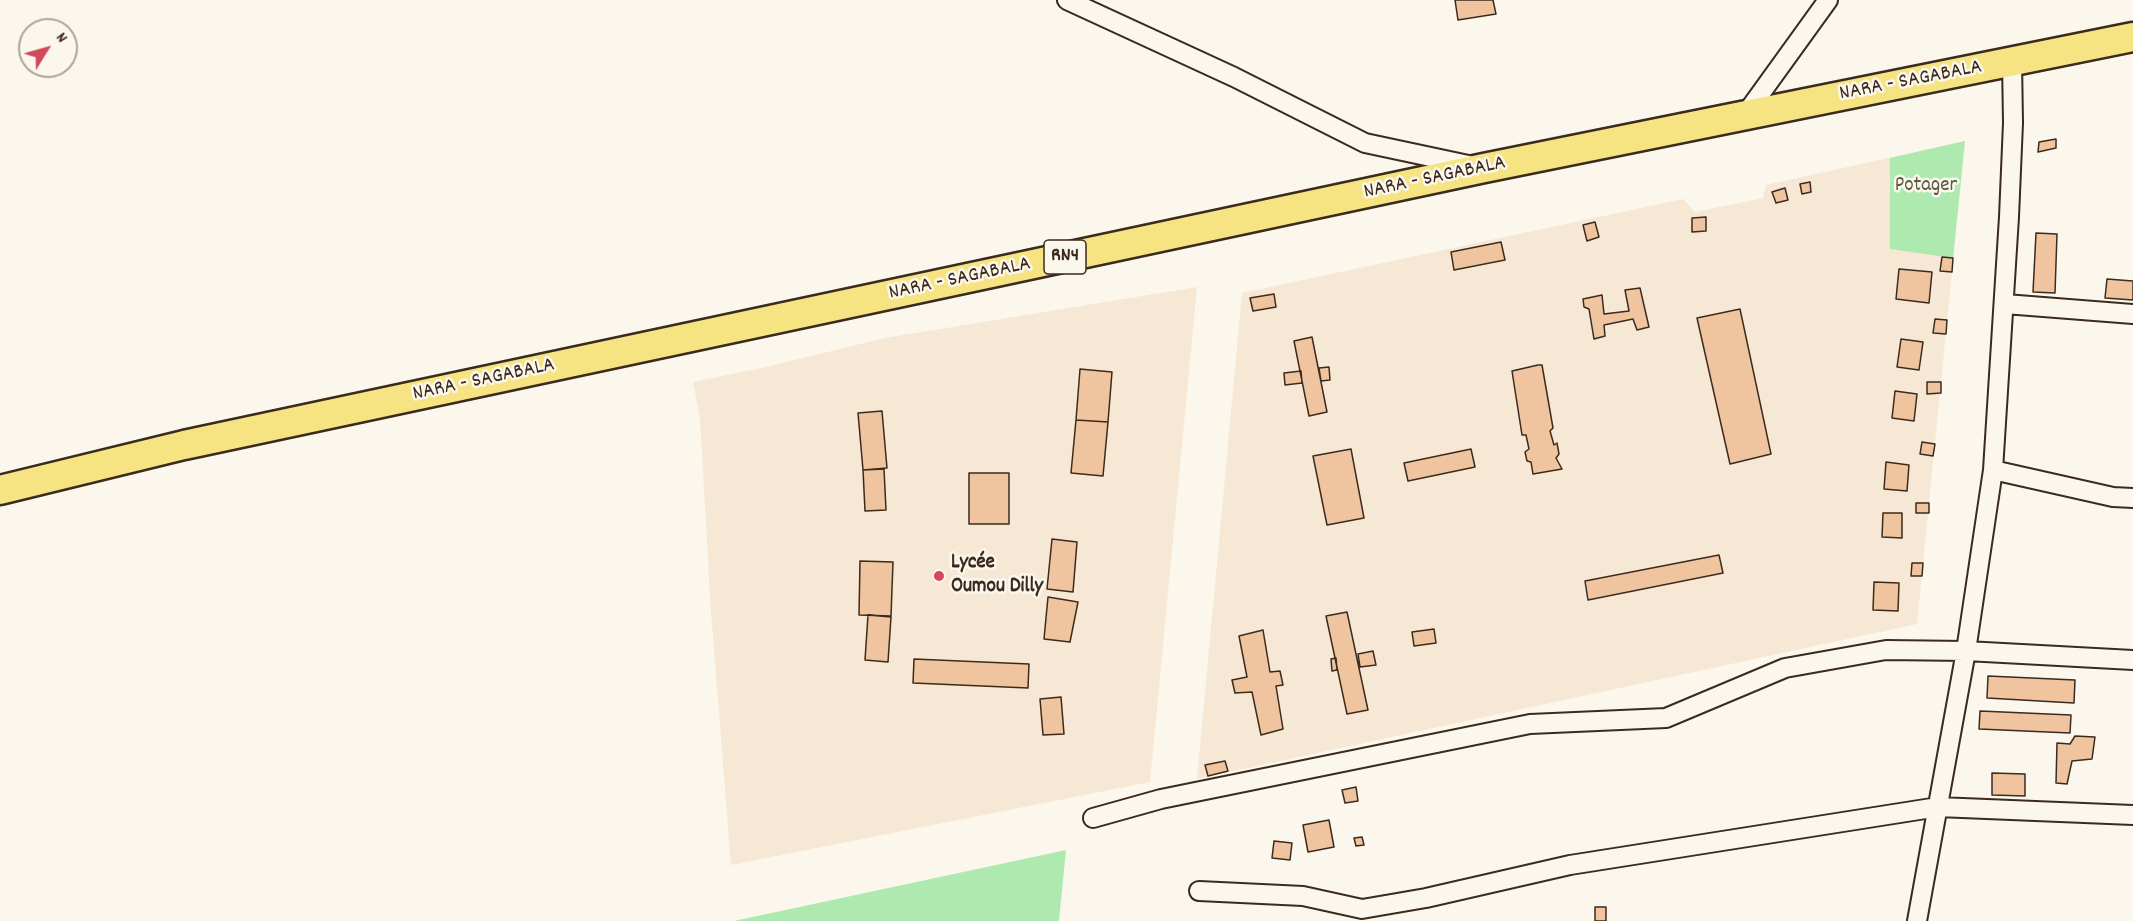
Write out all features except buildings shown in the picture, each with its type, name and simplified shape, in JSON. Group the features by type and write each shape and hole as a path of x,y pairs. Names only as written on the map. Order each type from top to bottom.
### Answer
{"main road":[{"name":"NARA - SAGABALA","path":"0,490 184,445 1484,168 2133,37"}],"street":[{"path":"1067,0 1234,77 1365,142 1484,168"},
{"path":"1744,115 1828,0"},
{"path":"1917,921 1966,651 1993,470 2005,304 2013,123 2012,61"},
{"path":"2005,304 2133,314"},
{"path":"1993,470 2113,497 2133,498"},
{"path":"1093,818 1161,799 1530,724 1666,718 1785,668 1886,650 1966,651 2133,660"},
{"path":"1199,891 1303,896 1362,909 1426,898 1570,866 1938,807 2133,815"}],"shaded area":[{"path":"1965,141 1917,624 1197,779 1242,293 1683,199 1695,212 1763,198 1766,185"},
{"name":"Lycée Oumou Dilly","path":"1197,287 1150,782 731,865 711,612 700,419 693,382 885,338"}],"green space":[{"name":"Potager","path":"1965,141 1953,258 1890,249 1890,158"},
{"path":"1066,850 1059,921 734,921"}],"place":[{"name":"Lycée Oumou Dilly","path":"939,576"}]}
